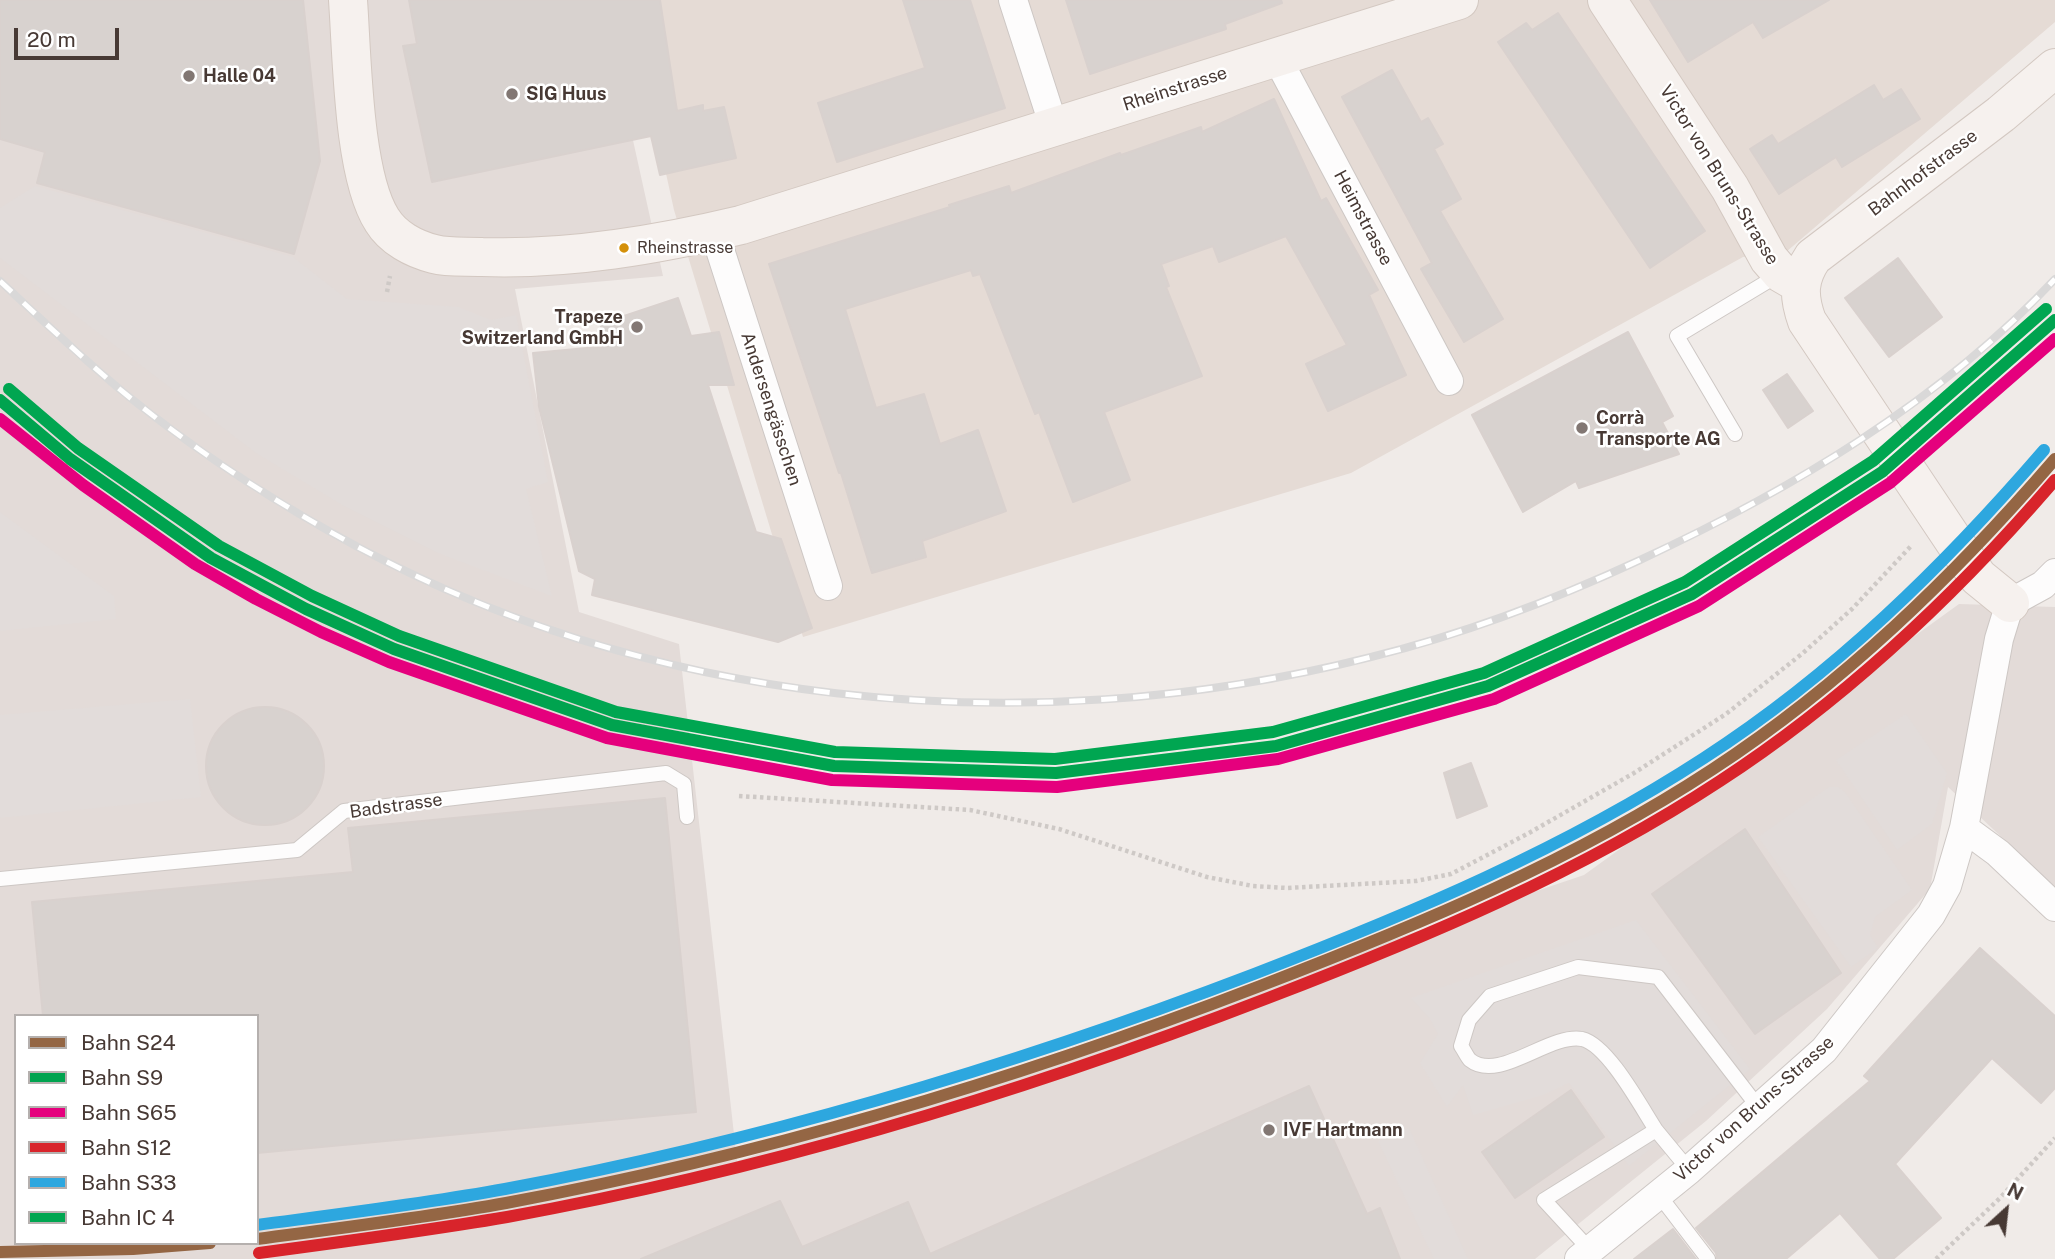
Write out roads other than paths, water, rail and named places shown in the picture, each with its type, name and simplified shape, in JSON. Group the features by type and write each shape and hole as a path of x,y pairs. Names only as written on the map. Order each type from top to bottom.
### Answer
{"street":[{"name":"Rheinstrasse","path":"348,0 362,159 369,188 382,221 403,243 435,254 504,257 645,245 714,231 1459,0"},
{"path":"1013,0 1054,127"},
{"name":"Victor von Bruns-Strasse","path":"1585,1255 1689,1170 1824,1050 1931,915 1947,886 1964,828 1999,639 2010,603 1978,577 1807,321 1791,278 1769,259 1730,188 1607,0"},
{"name":"Heimstrasse","path":"1276,56 1450,381"},
{"name":"Bahnhofstrasse","path":"1791,278 1813,257 2001,114 2055,68"},
{"name":"Andersengässchen","path":"714,231 828,586"},
{"path":"2010,603 2043,585 2055,573"},
{"path":"1964,828 1998,853 2055,907"}],"lane":[{"path":"1735,434 1677,336 1757,286 1791,278"},
{"name":"Badstrasse","path":"0,879 297,850 344,811 666,773 684,784 687,817"},
{"path":"1689,1170 1656,1130 1604,1052 1583,1039 1562,1041 1495,1067 1471,1060 1461,1046 1469,1020 1490,996 1578,967 1658,977 1759,1108"},
{"path":"1585,1255 1544,1200 1656,1130"},
{"path":"1659,1195 1708,1259"}],"railway":[{"path":"0,281 112,382 200,450 250,484 327,530 447,590 573,637 703,672 836,693 971,702 1106,699 1239,684 1406,648 1542,602 1608,575 1697,533 1753,504 1861,439 1963,365 2055,279"}],"rail line":[{"name":"S9","path":"0,400 70,459 211,558 306,609 394,649 612,725 834,766 1056,773 1276,746 1488,686 1692,594 1882,472 2055,320"},
{"name":"S65","path":"0,419 83,485 195,564 256,599 389,662 607,738 832,780 1057,787 1278,759 1494,699 1699,606 1890,483 2055,339"},
{"name":"S33","path":"259,1225 505,1189 600,1170 790,1124 977,1070 1163,1008 1428,903 1597,822 1704,758 1752,725 1798,691 1885,616 1967,535 2044,450"},
{"name":"S24","path":"259,1239 506,1203 602,1184 794,1138 888,1112 1076,1053 1260,986 1435,915 1492,890 1605,833 1660,802 1761,736 1807,701 1895,626 1977,545 2055,459"},
{"name":"S12","path":"259,1253 507,1217 604,1198 797,1152 893,1126 1082,1066 1385,952 1500,902 1612,845 1667,814 1767,749 1856,680 1939,604 2055,480"},
{"name":"S24","path":"0,1252 184,1245"}],"place":[{"name":"Halle 04","path":"189,76"},
{"name":"SIG Huus","path":"512,94"},
{"name":"Rheinstrasse","path":"624,248"},
{"name":"Trapeze Switzerland GmbH","path":"637,327"},
{"name":"Corrà Transporte AG","path":"1582,428"},
{"name":"IVF Hartmann","path":"1269,1130"}]}
